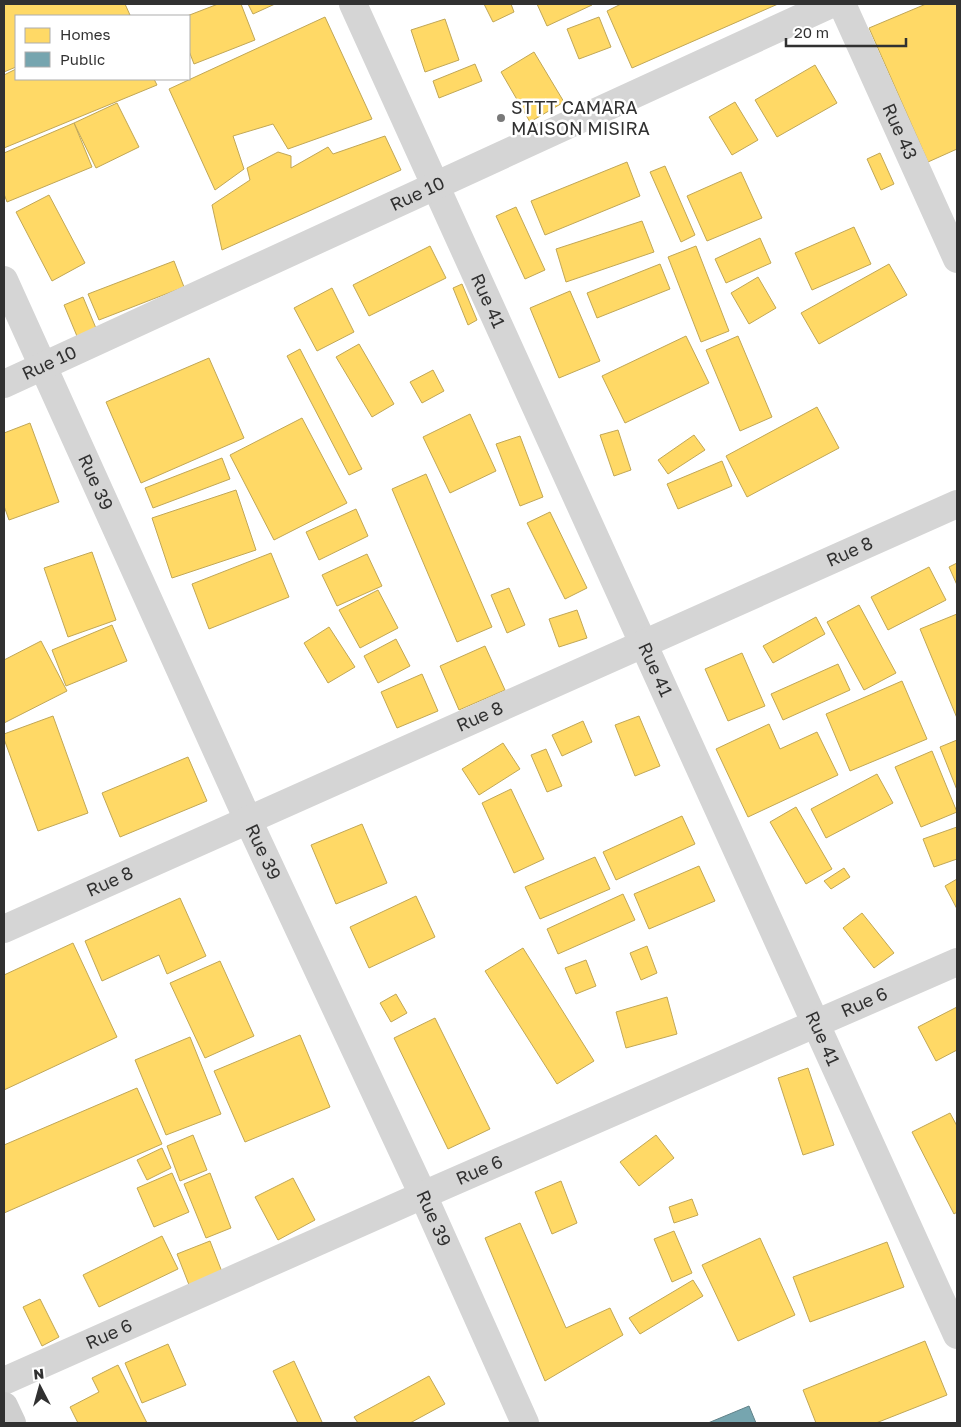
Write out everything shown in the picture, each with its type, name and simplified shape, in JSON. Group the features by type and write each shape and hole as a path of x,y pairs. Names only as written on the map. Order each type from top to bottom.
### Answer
{"street":[{"name":"Rue 41","path":"354,4 957,1335"},
{"name":"Rue 10","path":"4,384 831,4"},
{"name":"Rue 43","path":"842,4 957,259"},
{"name":"Rue 39","path":"4,280 248,820 423,1195 525,1423"},
{"name":"Rue 8","path":"4,928 957,504"},
{"name":"Rue 6","path":"4,1381 423,1195 957,962"},
{"path":"4,1406 12,1423"}],"building: Homes":[{"path":"4,4 125,4 130,15 15,15 15,67 4,72"},
{"path":"218,4 241,4 255,40 194,64 190,54 190,15"},
{"path":"248,4 275,4 253,14"},
{"path":"484,4 511,4 514,12 493,22"},
{"path":"537,4 592,4 592,5 547,26"},
{"path":"621,4 778,4 632,68 607,11"},
{"path":"926,4 957,4 957,149 928,162 869,28"},
{"path":"325,17 372,119 288,149 273,124 233,136 244,169 215,190 169,89"},
{"path":"599,17 611,47 579,59 567,29"},
{"path":"445,19 459,60 425,72 411,30"},
{"path":"534,52 564,102 530,122 501,72"},
{"path":"475,64 482,81 439,98 433,81"},
{"path":"815,65 837,103 777,137 755,100"},
{"path":"15,70 15,80 154,80 157,85 4,148 4,75"},
{"path":"735,102 758,140 732,155 709,117"},
{"path":"117,103 139,147 96,168 74,123"},
{"path":"74,123 92,167 7,202 4,194 4,153"},
{"path":"385,136 401,170 222,250 212,205 250,180 247,168 278,152 291,156 291,168 328,147 333,154"},
{"path":"880,153 894,184 881,190 867,159"},
{"path":"627,162 640,196 545,235 531,201"},
{"path":"665,166 695,235 681,242 650,172"},
{"path":"741,172 762,218 707,241 687,196"},
{"path":"49,195 85,263 52,281 16,212"},
{"path":"516,207 545,270 525,279 496,216"},
{"path":"642,221 654,252 566,282 556,249"},
{"path":"854,227 871,264 812,290 795,253"},
{"path":"760,238 771,263 726,283 715,259"},
{"path":"430,246 446,278 369,316 353,285"},
{"path":"696,246 729,331 701,342 668,257"},
{"path":"174,261 184,287 99,320 88,294"},
{"path":"660,264 670,289 597,318 587,293"},
{"path":"889,264 907,295 819,344 801,313"},
{"path":"758,277 776,308 749,324 731,293"},
{"path":"462,284 477,320 468,325 453,288"},
{"path":"332,288 354,332 317,351 294,308"},
{"path":"570,291 600,361 559,378 530,308"},
{"path":"83,297 98,333 79,341 64,305"},
{"path":"686,336 709,383 625,423 602,376"},
{"path":"738,336 772,417 740,431 706,350"},
{"path":"359,344 394,404 372,417 336,357"},
{"path":"300,349 362,469 349,475 287,356"},
{"path":"209,358 244,438 141,483 106,402"},
{"path":"433,370 444,391 422,403 410,382"},
{"path":"817,407 839,448 747,497 726,456"},
{"path":"470,414 496,471 450,493 423,437"},
{"path":"302,418 347,503 274,540 230,455"},
{"path":"30,423 59,502 9,520 4,506 4,433"},
{"path":"618,430 631,470 614,476 600,435"},
{"path":"694,435 705,450 668,474 658,460"},
{"path":"520,436 543,497 520,506 496,444"},
{"path":"222,458 230,479 153,508 145,488"},
{"path":"722,461 732,486 678,509 667,484"},
{"path":"426,474 492,627 457,642 392,489"},
{"path":"236,490 256,550 172,578 152,518"},
{"path":"356,509 368,536 319,560 306,532"},
{"path":"550,512 587,588 565,599 527,523"},
{"path":"92,552 116,620 68,637 44,568"},
{"path":"271,553 289,597 209,629 192,584"},
{"path":"367,554 382,586 337,606 322,575"},
{"path":"957,563 957,585 949,567"},
{"path":"929,567 946,600 888,630 871,597"},
{"path":"509,588 525,625 507,633 491,595"},
{"path":"378,590 398,628 360,648 339,610"},
{"path":"859,605 896,673 864,690 827,622"},
{"path":"577,610 587,638 559,647 549,619"},
{"path":"957,614 957,718 920,629"},
{"path":"816,617 825,634 773,663 763,646"},
{"path":"112,625 127,661 66,686 52,650"},
{"path":"329,627 355,667 328,683 304,643"},
{"path":"396,639 410,666 378,683 364,656"},
{"path":"41,641 67,691 4,723 4,660"},
{"path":"485,646 505,690 459,710 440,666"},
{"path":"742,653 765,706 728,721 705,669"},
{"path":"838,664 850,690 783,720 771,694"},
{"path":"422,674 438,711 397,728 381,692"},
{"path":"902,681 927,739 850,771 826,714"},
{"path":"53,716 88,813 38,831 4,739 4,734"},
{"path":"639,716 660,766 635,776 615,725"},
{"path":"583,721 592,742 562,756 552,735"},
{"path":"769,724 780,749 817,732 838,775 748,817 716,749"},
{"path":"957,740 957,790 940,747"},
{"path":"503,743 520,769 479,795 462,769"},
{"path":"546,749 562,786 547,792 531,755"},
{"path":"932,751 957,812 921,827 895,767"},
{"path":"188,757 207,801 120,837 102,793"},
{"path":"877,774 893,803 826,838 811,809"},
{"path":"511,789 544,859 514,873 482,803"},
{"path":"796,807 832,869 806,884 770,822"},
{"path":"682,816 695,844 616,880 603,852"},
{"path":"362,824 387,883 336,904 311,845"},
{"path":"957,827 957,859 934,867 923,839"},
{"path":"595,857 610,889 540,919 525,887"},
{"path":"699,866 715,901 649,929 634,894"},
{"path":"844,868 850,877 831,889 824,881"},
{"path":"957,879 957,909 945,886"},
{"path":"623,894 635,920 558,954 547,929"},
{"path":"416,896 435,937 369,968 350,927"},
{"path":"180,898 206,956 167,974 159,955 102,981 85,941"},
{"path":"862,913 894,953 874,968 843,928"},
{"path":"73,943 117,1037 4,1090 4,975"},
{"path":"647,946 657,973 641,980 630,953"},
{"path":"523,948 594,1061 557,1084 485,971"},
{"path":"586,960 596,986 576,994 565,968"},
{"path":"220,961 254,1036 205,1058 170,983"},
{"path":"396,994 407,1013 391,1022 380,1003"},
{"path":"667,997 677,1034 626,1048 616,1012"},
{"path":"957,1007 957,1050 936,1061 918,1027"},
{"path":"435,1018 490,1129 448,1149 394,1038"},
{"path":"300,1035 330,1107 245,1142 214,1071"},
{"path":"190,1037 221,1114 166,1135 135,1060"},
{"path":"808,1068 834,1145 803,1155 778,1078"},
{"path":"137,1088 162,1144 4,1213 4,1145"},
{"path":"950,1113 957,1126 957,1212 954,1214 912,1132"},
{"path":"193,1135 207,1170 180,1181 167,1146"},
{"path":"656,1135 674,1158 639,1186 620,1162"},
{"path":"162,1148 171,1168 147,1180 137,1160"},
{"path":"172,1173 189,1212 154,1227 137,1188"},
{"path":"210,1173 231,1228 206,1238 184,1184"},
{"path":"293,1178 315,1220 278,1240 255,1197"},
{"path":"561,1181 577,1223 552,1234 535,1192"},
{"path":"692,1199 698,1215 674,1223 669,1207"},
{"path":"520,1223 566,1328 610,1308 623,1335 545,1381 485,1238"},
{"path":"674,1231 692,1273 672,1282 654,1239"},
{"path":"162,1236 178,1269 99,1307 83,1275"},
{"path":"760,1238 795,1315 738,1341 702,1265"},
{"path":"210,1241 224,1277 191,1290 177,1254"},
{"path":"887,1242 904,1287 810,1322 793,1277"},
{"path":"693,1280 703,1296 640,1334 629,1318"},
{"path":"40,1299 59,1337 42,1346 23,1307"},
{"path":"925,1341 947,1395 876,1423 816,1423 803,1390"},
{"path":"168,1344 186,1385 142,1403 125,1363"},
{"path":"294,1361 322,1422 298,1423 273,1371"},
{"path":"118,1365 147,1423 78,1423 70,1407 99,1392 92,1378"},
{"path":"429,1376 445,1404 410,1423 358,1423 354,1417"}],"building: Public":[{"path":"749,1406 756,1423 708,1423"}],"place":[{"name":"STTT CAMARA MAISON MISIRA","path":"501,118"}]}
